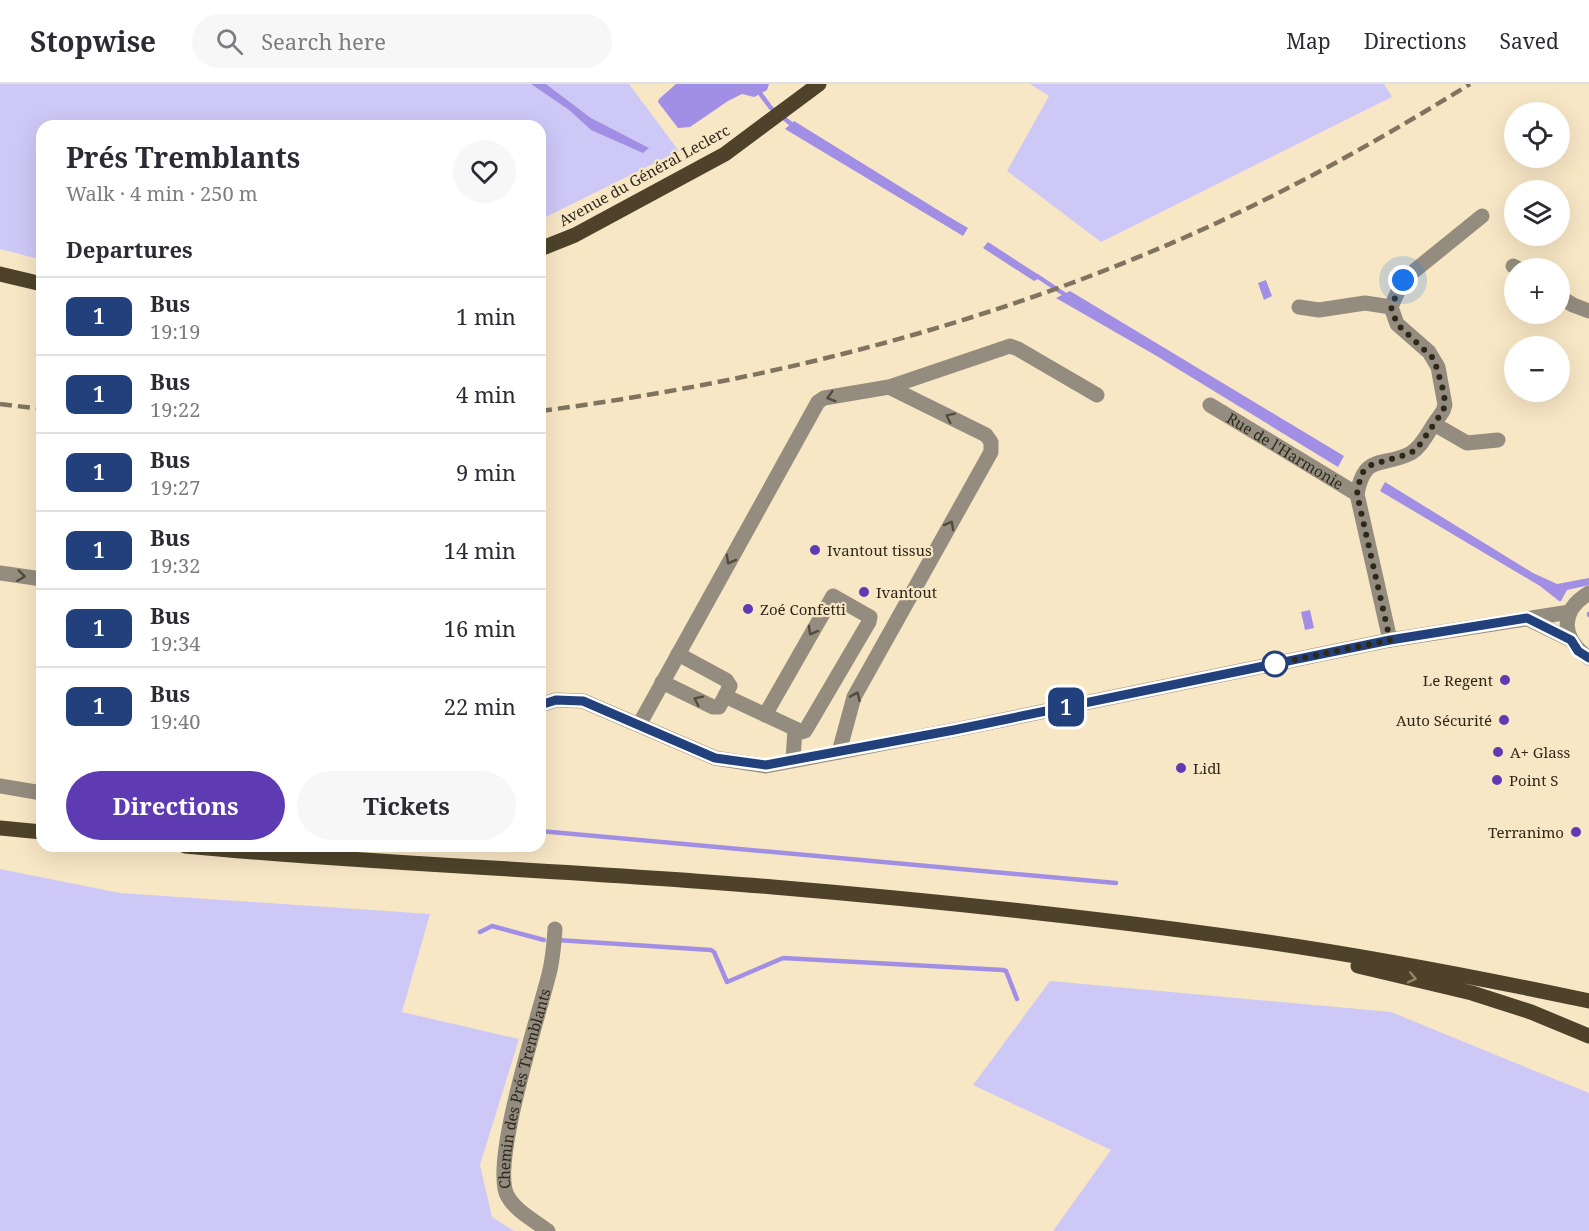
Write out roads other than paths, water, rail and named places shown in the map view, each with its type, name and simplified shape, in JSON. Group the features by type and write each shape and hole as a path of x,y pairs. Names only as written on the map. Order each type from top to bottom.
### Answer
{"main road":[{"name":"Avenue du Général Leclerc","path":"546,247 574,235 725,154 819,84"},
{"path":"0,274 36,283"},
{"path":"0,828 36,831"},
{"path":"271,852 772,887 1005,910 1232,937 1416,966 1589,1001"},
{"path":"1232,937 1472,993 1531,1012 1589,1036"}],"street":[{"path":"1357,494 1360,479 1368,468 1412,452 1419,446 1445,405 1438,367 1428,352 1397,324 1391,307 1403,280 1482,216"},
{"path":"1299,307 1318,310 1365,303 1391,307"},
{"path":"1570,303 1589,311"},
{"path":"639,725 818,402 828,396 888,387 1010,346 1097,395"},
{"path":"839,752 854,697 991,452 991,442 986,435 888,387"},
{"name":"Rue de l'Harmonie","path":"1210,405 1357,494 1390,640"},
{"path":"1434,424 1467,443 1498,440"},
{"path":"0,573 36,578"},
{"path":"1589,593 1579,599 1570,612 1568,627 1571,640 1578,651 1589,658"},
{"path":"724,696 795,729 805,731 869,622 868,614 833,596 765,715"},
{"path":"546,703 556,700 583,701 715,758 766,765 954,730 1390,640 1570,612"},
{"path":"1527,618 1571,640"},
{"path":"662,682 713,708 719,707 730,686 726,680 678,654"},
{"path":"793,760 795,729"},
{"path":"0,786 36,792"},
{"name":"Chemin des Prés Tremblants","path":"548,1231 514,1205 507,1196 504,1173 509,1129 550,973 555,929"}],"waterway":[{"path":"753,84 771,108 795,127"},
{"path":"1037,276 1067,296"},
{"path":"546,832 1116,883"},
{"path":"480,932 492,926 544,940"},
{"path":"557,940 711,950 727,982 783,958 1003,970 1006,971 1017,999"}],"railway":[{"path":"546,410 696,386 849,352 1000,308 1074,282 1190,235 1272,196 1392,131 1470,84"},
{"path":"0,404 36,408"}],"place":[{"name":"Ivantout tissus","path":"815,550"},
{"name":"Ivantout","path":"864,592"},
{"name":"Zoé Confetti","path":"748,609"},
{"name":"Le Regent","path":"1505,680"},
{"name":"Auto Sécurité","path":"1504,720"},
{"name":"A+ Glass","path":"1498,752"},
{"name":"Lidl","path":"1181,768"},
{"name":"Point S","path":"1497,780"},
{"name":"Terranimo","path":"1576,832"}]}
